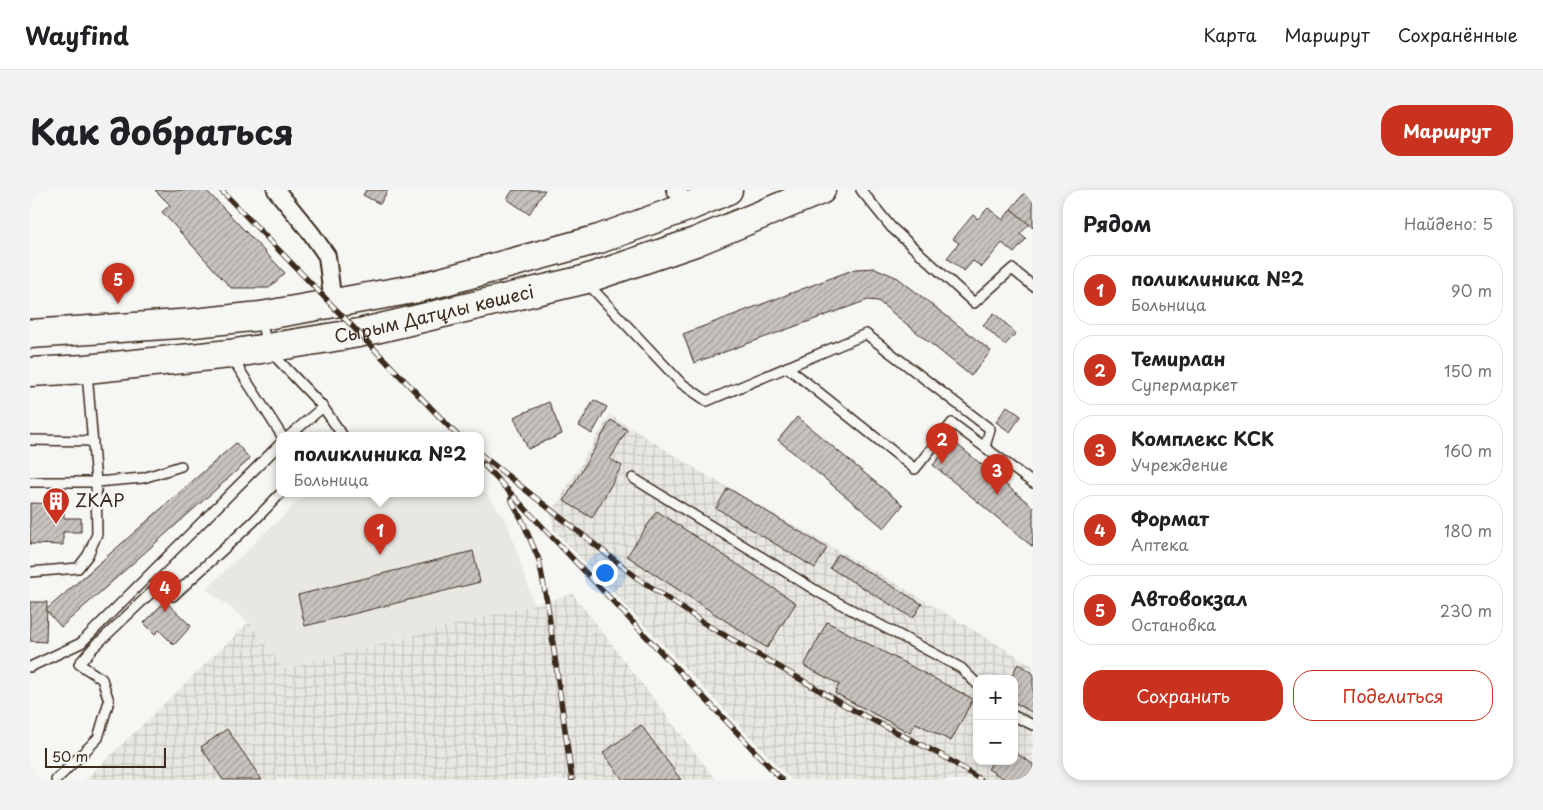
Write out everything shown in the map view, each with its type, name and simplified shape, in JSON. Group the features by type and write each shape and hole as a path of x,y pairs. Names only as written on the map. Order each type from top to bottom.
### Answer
{"highway":[{"name":"Сырым Датұлы көшесі","path":"30,334 194,323 261,316 429,285 599,239 683,198 728,190"},
{"name":"Сырым Датұлы көшесі","path":"30,372 86,369 230,354 358,333 583,280 695,242 819,191"}],"street":[{"path":"276,190 327,256 333,304"}],"lane":[{"path":"861,190 891,226 974,303 1012,269 1033,286"},
{"path":"583,280 681,383 707,401 866,334 990,429 985,447"},
{"path":"261,316 267,348 323,407 340,432"},
{"path":"230,354 279,432"},
{"path":"787,367 915,469 952,423 1033,483"},
{"path":"30,572 78,568 88,554 97,534 96,482 86,369"},
{"path":"294,432 323,407"},
{"path":"30,440 93,441"},
{"path":"30,667 81,643 276,448"},
{"path":"30,482 96,482 143,478 181,466"},
{"path":"633,478 820,593 960,668 973,680"},
{"path":"56,780 98,738 109,701 102,679 79,664 156,588 173,596 277,497"},
{"path":"1018,718 1033,725"}],"shaded area":[{"path":"610,415 704,474 897,584 1033,666 1033,780 791,780 554,530 551,514"},
{"path":"484,490 507,522 534,604 284,669 249,622 206,589 303,497 484,497"},
{"path":"573,594 716,780 85,780 249,622 284,669"}],"building":[{"path":"155,190 206,190 285,273 269,288 231,288 162,212 170,205"},
{"path":"366,190 388,190 380,204 363,195"},
{"path":"513,190 545,190 529,214 507,199"},
{"path":"1027,190 1033,190 1033,228 1011,209"},
{"path":"988,208 1003,220 1011,209 1029,224 1020,234 1026,239 1014,253 1002,243 982,267 973,261 964,271 947,258 959,243 953,239 973,215 978,219"},
{"path":"875,268 898,278 991,351 971,376 878,301 868,300 694,363 683,334 855,269"},
{"path":"994,313 1016,333 1005,345 983,325"},
{"path":"594,400 607,407 592,434 579,426"},
{"path":"549,402 562,434 528,449 514,417"},
{"path":"1007,406 1021,416 1010,432 996,422"},
{"path":"797,417 903,505 884,528 778,440"},
{"path":"611,420 627,430 610,459 622,466 592,518 564,501"},
{"path":"953,441 1033,507 1033,547 933,465"},
{"path":"236,443 250,459 61,627 46,610"},
{"path":"728,488 827,548 815,568 716,508"},
{"name":"ZKAP","path":"30,503 64,504 64,518 81,518 81,532 63,532 63,545 30,544"},
{"path":"657,511 796,603 767,648 627,556"},
{"path":"473,551 480,582 305,626 298,595"},
{"path":"838,554 922,604 913,618 830,568"},
{"path":"165,601 191,626 174,645 159,630 155,634 144,623"},
{"path":"30,602 47,602 46,642 30,641"},
{"path":"827,622 973,699 951,741 916,723 910,733 835,693 839,684 804,666"},
{"path":"1018,664 1033,673 1033,713 1018,704 1018,675 1012,675"},
{"path":"641,725 681,780 623,780 603,753"},
{"path":"227,729 262,780 223,780 201,747"},
{"path":"1018,755 1033,764 1033,780 1006,780 988,769 990,765 1018,765"}],"railway":[{"path":"221,190 454,432"},
{"path":"484,457 636,577 707,625 855,711 943,756 981,780"},
{"path":"484,465 782,780"},
{"path":"511,499 539,560 548,608 572,780"}],"place":[{"name":"Автовокзал","path":"118,304"},
{"name":"Темирлан","path":"942,464"},
{"name":"Комплекс КСК","path":"997,495"},
{"name":"ZKAP","path":"56,525"},
{"name":"поликлиника №2","path":"380,555"},
{"name":"Формат","path":"165,612"}]}
